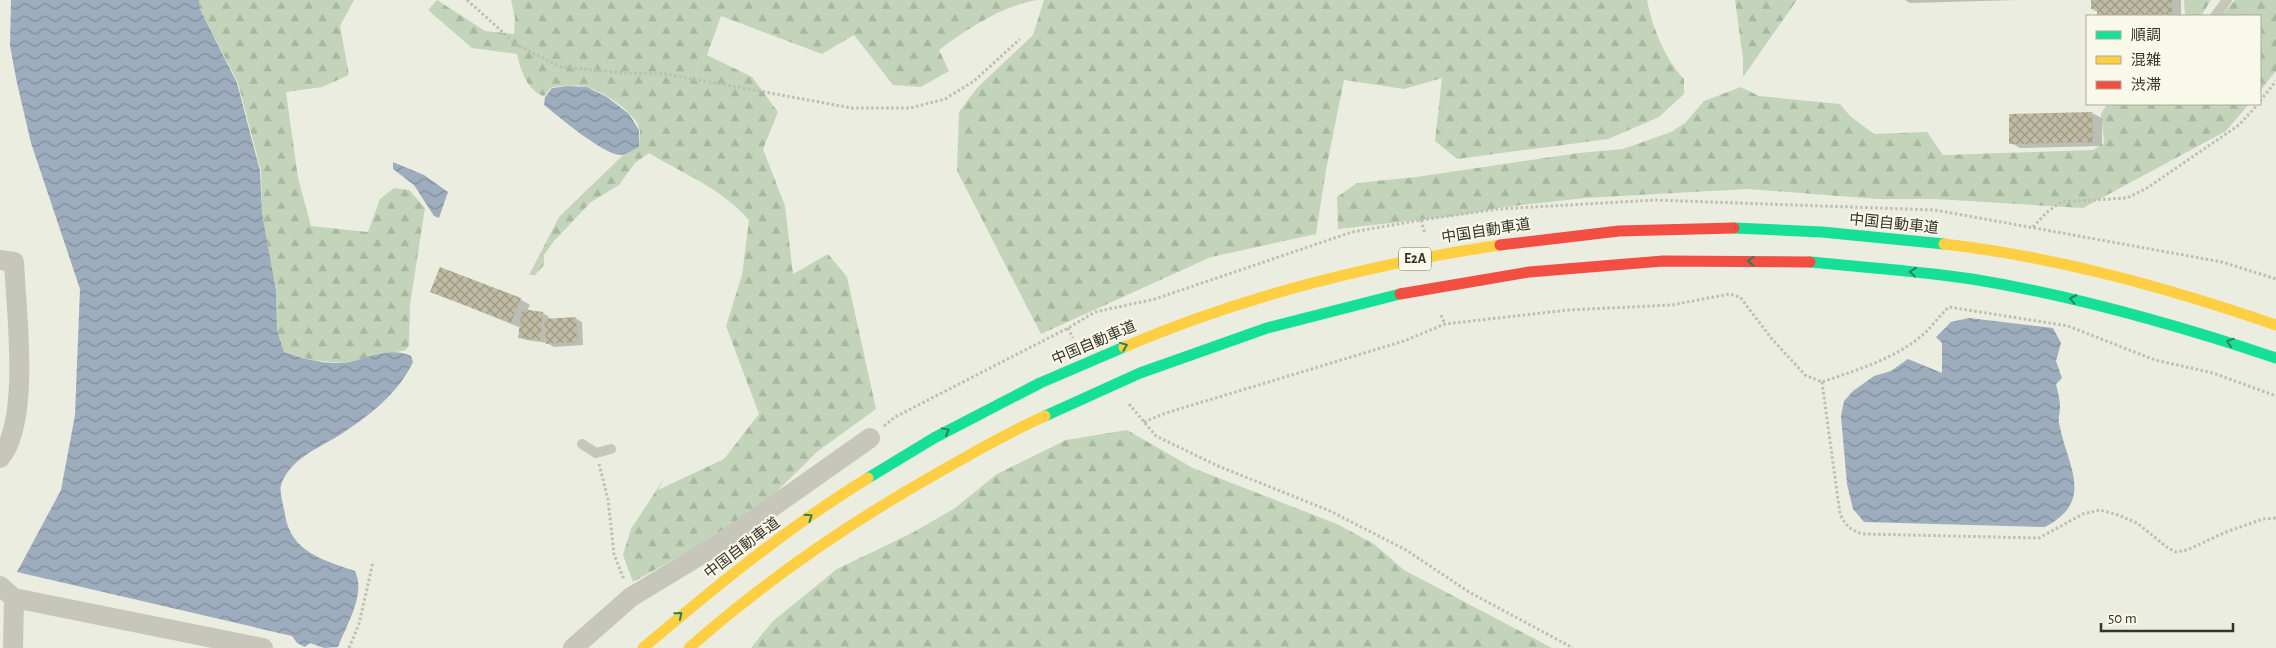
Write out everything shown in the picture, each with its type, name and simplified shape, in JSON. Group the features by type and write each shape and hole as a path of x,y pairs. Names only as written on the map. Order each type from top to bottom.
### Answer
{"highway":[{"name":"中国自動車道","path":"643,648 677,617 752,556 833,500 912,450 998,402 1084,363 1188,321 1268,294 1357,271 1448,252 1539,238 1634,230 1732,228 1831,232 1932,242 2027,256 2122,278 2214,304 2276,325"},
{"name":"E2A","path":"689,648 780,574 858,520 931,475 1011,431 1103,389 1210,347 1272,326 1363,302 1457,283 1636,262 1728,260 1829,263 1928,273 2022,288 2110,307 2198,331 2276,358"}],"street":[{"path":"0,260 14,262 20,387 8,449 0,458"},
{"path":"573,648 631,597 727,539 870,438"},
{"path":"14,648 7,603 263,648"}],"lane":[{"path":"2216,15 2227,0"},
{"path":"582,444 596,453 611,449"}],"path":[{"path":"467,0 517,45 561,67 625,73 666,74 852,108 910,108 946,99 974,81 1020,38"},
{"path":"2261,100 2276,81"},
{"path":"2033,227 2046,213 2062,202 2128,198 2147,188 2239,124 2257,105"},
{"path":"1421,220 1425,234"},
{"path":"1144,422 1166,413 1404,341 1445,324 1568,310 1672,306 1729,294 1740,297 1772,339 1805,375 1822,382 1902,350 1925,333 1949,307 2068,326 2155,360 2213,373 2276,396"},
{"path":"1441,315 1445,324"},
{"path":"1068,328 1073,338"},
{"path":"1822,382 1840,514 1844,523 1853,531 1864,534 2039,538 2083,514 2100,510 2137,523 2168,548 2176,552 2187,550 2226,532 2254,522 2276,518"},
{"path":"1129,404 1156,436 1218,466 1330,511 1406,550 1468,592 1573,648"},
{"path":"596,453 608,499 614,554 631,597"},
{"path":"349,648 359,624 373,562"}],"green space":[{"path":"199,0 354,0 340,26 349,75 322,87 286,92 298,178 311,226 368,232 380,199 394,188 409,190 425,208 410,305 409,345 406,350 342,363 312,360 284,352 277,330 276,289 262,213 261,171 238,83 200,9"},
{"path":"437,0 485,31 514,34 515,18 511,0 1037,0 1011,7 985,19 939,50 949,71 921,87 893,85 854,35 822,54 721,16 707,55 752,77 778,112 763,149 785,206 793,274 828,254 847,277 876,409 818,451 764,504 694,548 633,582 623,555 631,529 665,477 658,490 724,459 759,414 726,326 742,275 749,220 727,199 649,153 635,163 619,185 591,202 554,241 544,255 544,265 535,275 529,275 559,217 622,156 639,147 640,131 638,124 619,104 594,89 574,85 552,87 544,96 538,94 529,85 520,66 517,54 472,48 428,10"},
{"path":"1044,0 1647,0 1660,42 1671,62 1684,79 1684,94 1659,117 1608,139 1457,159 1435,141 1442,78 1404,89 1344,80 1326,170 1316,234 1211,257 1041,334 957,171 959,112 977,88 1033,35"},
{"path":"1735,0 1797,0 1743,77 1743,59"},
{"path":"2184,0 2211,0 2202,15 2185,15"},
{"path":"2235,0 2276,0 2276,71 2261,90 2261,15 2222,15"},
{"path":"1741,87 1759,96 1840,104 1850,116 1874,134 1927,132 1943,155 2093,150 2104,143 2101,114 2106,105 2248,105 2226,131 2083,208 1935,199 1878,199 1747,189 1585,198 1504,207 1462,215 1338,229 1337,197 1357,183 1416,177 1579,153 1623,149 1671,132 1685,123 1704,101"},
{"path":"1127,430 1193,468 1337,524 1374,544 1404,570 1552,648 751,648 773,621 837,569 912,533 955,508 997,474 1066,440"}],"water":[{"path":"11,0 199,0 200,9 237,83 260,171 262,213 276,290 277,330 284,352 327,363 350,362 394,352 411,356 413,362 407,374 381,404 349,429 297,461 285,476 281,485 281,495 288,528 294,538 310,553 355,571 358,580 357,599 338,647 324,648 310,643 305,647 297,643 292,636 17,572 61,490 75,415 80,289 31,143 10,46"},
{"path":"568,86 587,87 607,97 629,114 639,130 639,147 622,155 603,149 544,105 545,97 552,88"},
{"path":"393,162 424,175 448,192 439,218 434,216 414,185 393,169"},
{"path":"1969,318 2053,328 2061,343 2056,361 2062,378 2056,384 2060,404 2059,423 2074,481 2074,494 2070,505 2061,517 2045,527 1864,522 1853,509 1847,484 1841,416 1844,401 1853,391 1874,376 1891,371 1908,359 1942,373 1942,343 1936,337 1951,322"}],"building":[{"path":"2091,0 2172,0 2172,14 2097,15 2097,9 2091,9"},
{"path":"2092,112 2093,142 2009,144 2009,114"},
{"path":"440,267 521,298 511,323 430,292"},
{"path":"522,309 543,312 540,340 518,338"},
{"path":"576,317 577,342 546,344 544,319"}],"traffic: fast":[{"path":"1734,228 1822,232 1944,244"},
{"path":"1810,262 1891,269 2011,286 2126,312 2276,358"},
{"path":"1045,416 1140,373 1267,328 1400,294"},
{"path":"868,478 934,438 1040,383 1124,347"}],"traffic: slow":[{"path":"1944,244 2029,257 2112,276 2195,299 2276,325"},
{"path":"1124,347 1215,312 1309,284 1404,262 1500,245"},
{"path":"689,648 750,597 813,551 879,507 1008,434 1045,416"},
{"path":"643,648 725,580 781,537 868,478"}],"traffic: jam":[{"path":"1500,245 1619,231 1734,228"},
{"path":"1400,294 1529,272 1663,261 1810,262"}]}
